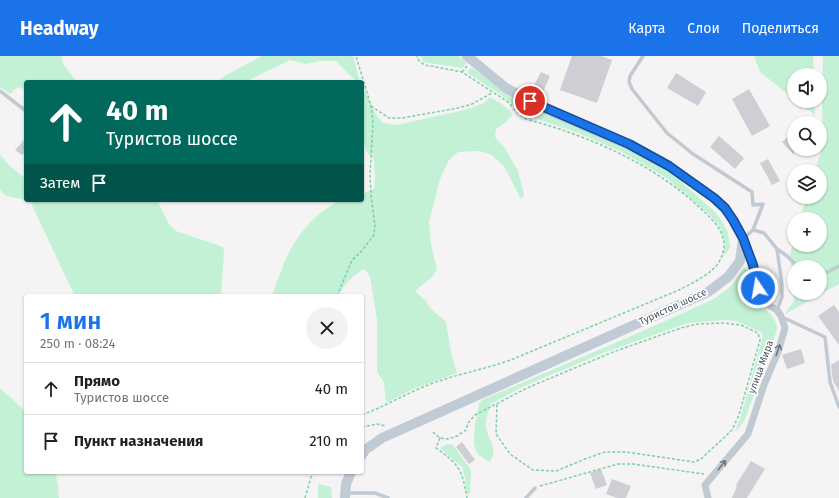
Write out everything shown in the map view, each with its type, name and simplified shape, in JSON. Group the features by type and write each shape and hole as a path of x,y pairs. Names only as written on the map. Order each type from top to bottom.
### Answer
{"main road":[{"path":"467,56 512,92 557,114 629,144 669,166 714,198 725,208 743,238"},
{"name":"Туристов шоссе","path":"364,452 382,438 708,292 728,277 740,261 743,238"},
{"path":"345,495 346,484 350,474"}],"street":[{"path":"743,238 749,264 765,303 779,313"},
{"name":"улица Мира","path":"708,498 706,485 748,434 764,385 778,352 785,328 779,313"}],"lane":[{"path":"642,56 630,76 629,82 632,89 667,133 693,154 752,192 753,206 763,204 753,230 743,238"},
{"path":"0,91 24,109"},
{"path":"753,230 764,233 777,249 791,260"},
{"path":"777,249 782,284 782,296 779,313 825,337 830,382 839,407"},
{"path":"735,268 749,264"},
{"path":"827,272 839,266"},
{"path":"526,498 535,488"},
{"path":"345,495 375,493 388,498"}],"path":[{"path":"356,56 363,80"},
{"path":"364,414 379,409 439,381 498,365 679,290 694,282 714,268 720,259 724,244 722,231 714,221 681,191 628,156 526,119 508,102 492,93 462,72 425,65 419,61 416,56"},
{"path":"338,294 352,260 360,253 374,235 375,226 370,175 373,137 371,106 364,83"},
{"path":"371,106 389,118 402,118 465,106 485,98 492,93"},
{"path":"433,432 440,438 448,439 463,433 466,430 468,423 475,415 497,403 527,388 588,362 681,328 698,324 723,323 741,326 758,333 760,340 739,415 732,430 701,459 694,462 626,452 605,452 584,459 556,472 533,470 510,454 496,434 497,403"},
{"path":"364,426 378,424 400,430"},
{"path":"440,438 436,448 451,458 459,468 463,478 467,498"},
{"path":"535,488 618,464 633,464 714,475"},
{"path":"305,498 310,477 312,474"}],"green space":[{"path":"0,56 61,56 63,64 75,80 24,80 24,89 18,87 10,94 0,87"},
{"path":"262,56 353,56 359,79 357,80 336,61 320,61 306,64 290,60 249,80 219,80"},
{"path":"421,56 458,56 467,63 462,68 423,62"},
{"path":"754,56 813,56 814,68 787,68 787,93 760,72"},
{"path":"823,56 839,56 839,284 827,291 827,260 790,260 790,255 791,252 827,252 827,212 802,212 805,204 827,204 827,164 817,164 820,156 827,156 827,116 822,116 822,108 827,108 827,68 823,68"},
{"path":"472,68 500,88 537,110 598,135 668,170 715,212 722,221 728,233 730,248 723,257 725,247 724,238 719,226 710,215 665,177 622,152 576,132 521,112 504,97 468,73 468,70"},
{"path":"364,92 383,123 397,125 464,110 484,103 490,97 502,104 513,114 506,122 496,129 495,137 504,147 518,171 524,195 521,199 504,166 492,155 479,151 458,152 449,160 440,179 429,222 431,243 437,270 432,277 415,291 426,301 430,308 446,322 451,352 457,373 411,390 386,403 384,382 377,372 377,320 370,276 364,269 349,281 339,294 273,294 280,272 295,242 309,223 337,202 364,202 364,193 374,189 374,160 366,151 364,142"},
{"path":"806,108 814,108 815,115"},
{"path":"0,155 11,167 24,177 24,200 6,196 0,190"},
{"path":"30,202 158,202 169,224 176,231 223,247 224,253 221,294 74,294"},
{"path":"744,268 749,272 759,301 775,321 777,330 745,419 735,431 741,416 763,336 761,332 737,321 724,320 688,323 608,351 522,387 491,404 487,416 486,429 493,447 493,456 490,462 477,453 474,436 479,403 484,399 714,299 731,286"},
{"path":"794,300 810,300 785,314"},
{"path":"0,388 24,410 24,474 55,474 59,498 0,498"},
{"path":"448,444 453,445 471,470 470,494 467,494 462,467 440,448"},
{"path":"318,484 331,487 332,498 318,498"}],"building":[{"path":"572,56 601,56 612,60 597,103 560,90"},
{"path":"541,72 550,76 543,92 533,87"},
{"path":"676,73 706,92 698,106 667,88"},
{"path":"749,89 770,126 752,136 732,99"},
{"path":"719,136 744,158 735,169 710,147"},
{"path":"787,137 787,147 782,142"},
{"path":"24,140 24,153 22,155 15,150"},
{"path":"768,159 780,181 772,185 760,163"},
{"path":"834,305 839,312 839,345 818,316"},
{"path":"801,349 805,363 787,369 782,355"},
{"path":"839,360 839,391 833,381 831,365"},
{"path":"462,442 475,460 469,464 456,447"},
{"path":"751,461 765,469 747,498 732,498 737,486 736,485"},
{"path":"601,469 607,485 596,489 590,473"},
{"path":"612,479 631,486 626,498 617,498 606,494"}],"route":[{"path":"530,101 629,144 669,166 714,198 725,208 743,238 753,265 758,288"}]}
